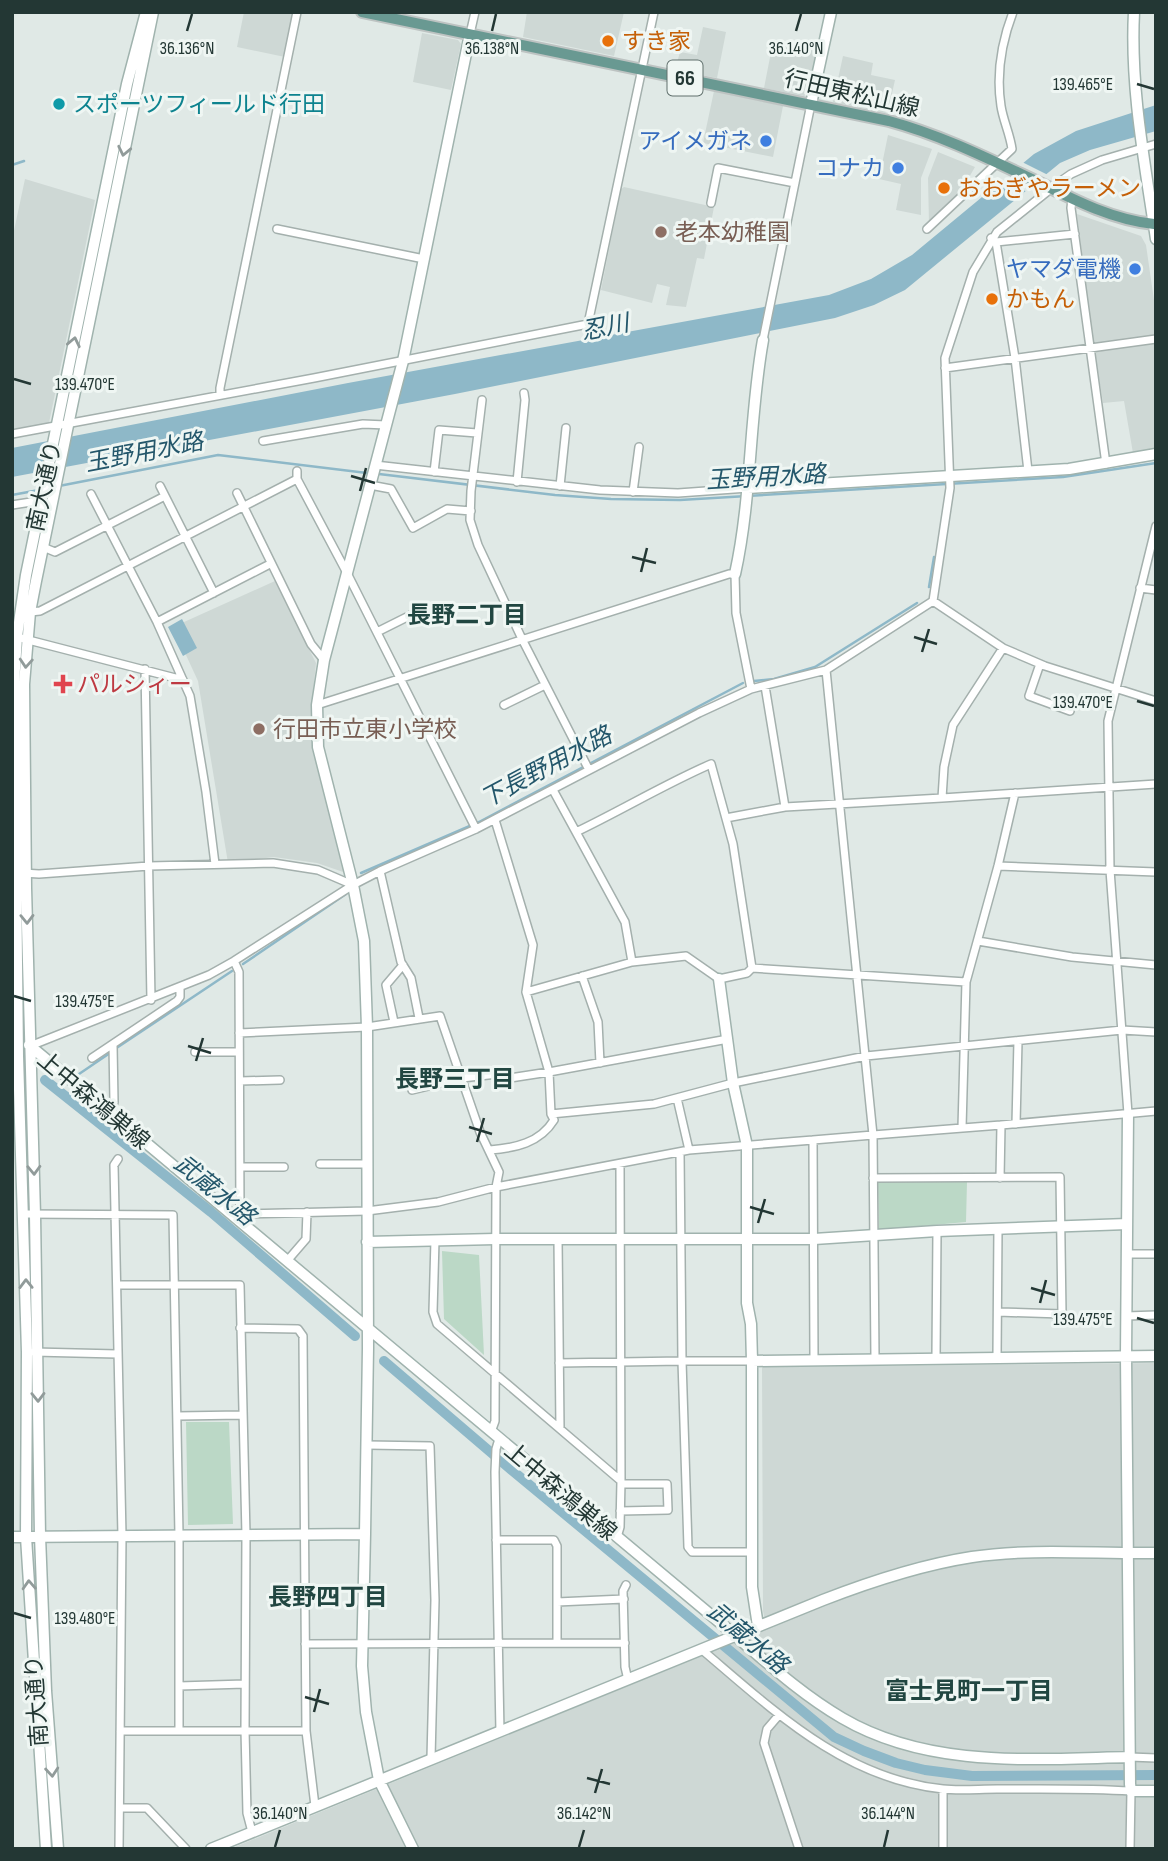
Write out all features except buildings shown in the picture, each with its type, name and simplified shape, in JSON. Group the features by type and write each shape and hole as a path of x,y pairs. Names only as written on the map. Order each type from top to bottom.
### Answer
{"main road":[{"name":"行田東松山線","path":"362,12 908,126 1000,164 1072,199 1124,218 1155,224"}],"street":[{"name":"南大通り","path":"58,1849 46,1691 32,1352 32,1102 18,872 13,747 14,684 26,575 52,482 127,84 146,12"},
{"name":"南大通り","path":"62,429 153,12"},
{"path":"220,395 297,12"},
{"path":"413,1849 379,1780 364,1688 368,1329 367,1027 364,941 353,885 318,747 317,705 324,660 402,363 475,12"},
{"path":"12,434 62,429 220,395 402,363 588,324 653,12"},
{"path":"751,689 736,614 735,574 748,493 757,382 771,298 831,12"},
{"path":"927,229 1000,164 1012,149 1000,105 1000,86 1005,31 1013,12"},
{"path":"1134,12 1133,52 1137,100 1156,239"},
{"path":"30,1046 180,988 234,961 353,885 380,871 474,826 495,820 553,790 587,766 751,689 825,670 933,601 950,481 945,358 973,272 994,240 1049,188 1071,174 1102,160 1156,144"},
{"path":"711,203 718,167 795,183"},
{"path":"1072,199 1106,464"},
{"path":"277,229 424,259"},
{"path":"994,240 1075,234"},
{"path":"994,240 1015,358 1028,471"},
{"path":"945,368 1156,339"},
{"path":"517,482 524,393"},
{"path":"482,400 470,520 478,545 522,639 587,766"},
{"path":"263,441 363,424 386,425"},
{"path":"560,486 566,428"},
{"path":"434,472 439,430 477,433"},
{"path":"633,492 639,447"},
{"path":"375,465 434,472 472,482 517,482 633,492 748,493 950,481 1106,464 1156,454"},
{"path":"30,612 40,611 128,566 297,475 474,826"},
{"path":"370,485 391,489 413,528 447,509 471,510"},
{"path":"160,486 214,593"},
{"path":"91,494 157,622 190,696 215,864"},
{"path":"237,494 311,644 324,660"},
{"path":"43,547 55,552 165,496"},
{"name":"南大通り","path":"19,636 30,612 43,547 45,500"},
{"path":"12,505 45,500"},
{"path":"1130,1849 1126,1356 1128,1114 1110,870 1108,721 1156,526"},
{"path":"157,622 270,564"},
{"path":"317,705 723,574 735,574"},
{"path":"1140,587 1156,590"},
{"path":"933,601 1003,648 1040,664 1156,701"},
{"path":"377,632 415,613"},
{"path":"19,636 183,680"},
{"path":"942,799 944,767 953,725 1003,648"},
{"path":"1040,664 1029,696 1070,711"},
{"path":"145,669 151,1000"},
{"path":"825,670 873,1135 875,1358"},
{"path":"504,705 545,685"},
{"path":"765,686 785,807"},
{"path":"576,832 668,783 712,764 726,818 752,968"},
{"path":"726,818 785,807 840,802 942,799 1156,784"},
{"path":"553,790 625,922 632,962"},
{"path":"962,1128 966,982 1015,793"},
{"path":"490,1150 509,1148 533,1140 548,1130 554,1120 551,1114 549,1072 526,992 533,945 495,820"},
{"path":"18,872 273,863 318,870 353,885"},
{"path":"998,866 1156,872"},
{"path":"380,871 403,965 411,978 419,1018"},
{"name":"南大通り","path":"18,872 16,1105 30,1215"},
{"path":"978,941 1118,963 1156,965"},
{"path":"526,992 632,962 686,956 719,979 733,1083 747,1146 747,1303 751,1324 752,1361 752,1598 758,1626"},
{"path":"234,961 239,972 238,1216 367,1211 438,1202 496,1187 689,1150 1156,1111"},
{"path":"394,1022 386,985 403,965"},
{"path":"719,979 747,972 752,968 966,982"},
{"path":"582,976 598,1022 600,1063"},
{"path":"92,1058 113,1049 177,1001 180,988"},
{"path":"239,1033 367,1027 440,1016 480,1132 499,1172 496,1187 494,1375 500,1731"},
{"path":"551,1114 654,1104 733,1083 866,1056 1122,1030 1156,1032"},
{"name":"上中森鴻巣線","path":"15,1034 238,1216 496,1439 617,1537 731,1638 827,1709 862,1729 928,1751 968,1756 1130,1761"},
{"path":"412,1090 462,1078 497,1074 510,1078 549,1072 728,1039"},
{"path":"1016,1124 1018,1041"},
{"path":"111,1114 114,1102 113,1049"},
{"path":"195,1052 239,1052"},
{"path":"240,1081 280,1080"},
{"path":"677,1098 689,1150"},
{"path":"16,1105 32,1102"},
{"path":"1000,1178 1001,1125"},
{"path":"813,1140 814,1358"},
{"path":"680,1153 682,1361 688,1547 692,1552 751,1552"},
{"path":"118,1159 114,1165 122,1536 119,1849"},
{"path":"320,1164 367,1164"},
{"path":"617,1537 621,1483 620,1165"},
{"path":"240,1167 284,1167"},
{"path":"873,1178 1060,1177 1062,1314 998,1312"},
{"path":"30,1215 176,1212 179,1731"},
{"path":"287,1261 306,1239 307,1212"},
{"path":"367,1242 814,1239 1060,1225 1127,1224"},
{"path":"997,1358 998,1228"},
{"path":"936,1358 937,1231"},
{"path":"435,1240 433,1312 436,1324 621,1483 667,1484 668,1510 620,1511"},
{"path":"558,1240 560,1428"},
{"path":"1127,1254 1156,1254"},
{"path":"117,1284 240,1285 246,1535 245,1730 247,1813 252,1832"},
{"path":"1126,1315 1156,1315"},
{"path":"240,1328 298,1329 303,1336 306,1731 315,1806"},
{"name":"南大通り","path":"32,1352 26,1537 46,1849"},
{"path":"32,1352 117,1354"},
{"path":"559,1363 1156,1356"},
{"path":"178,1416 242,1415"},
{"path":"367,1445 430,1446 435,1600 431,1758"},
{"path":"12,1538 365,1534"},
{"path":"496,1540 554,1540 557,1546 558,1643"},
{"path":"211,1849 872,1581 940,1563 976,1557 1156,1553"},
{"path":"626,1585 624,1600 628,1680"},
{"path":"557,1602 624,1600"},
{"path":"305,1644 625,1643"},
{"path":"705,1648 779,1715 827,1749 862,1768 943,1789 1130,1787 1156,1791"},
{"path":"179,1686 246,1684"},
{"path":"779,1715 767,1729 764,1743 799,1849"},
{"path":"121,1731 306,1731"},
{"path":"1130,1761 1156,1758"},
{"path":"943,1789 943,1849"},
{"path":"120,1808 147,1808 186,1849"}],"shaded area":[{"path":"244,12 293,12 285,57 237,47"},
{"path":"527,12 624,12 614,56 523,37"},
{"path":"703,27 726,32 717,78 675,70 680,52 697,55"},
{"path":"422,33 458,40 461,44 451,90 413,82"},
{"path":"773,42 817,51 808,93 804,96 764,88"},
{"path":"843,56 873,63 871,75 895,80 888,111 885,113 833,102"},
{"path":"714,91 783,106 773,157 703,143"},
{"path":"888,135 932,149 921,178 921,215 896,210 901,184 879,179"},
{"path":"938,152 975,167 957,198 929,224 928,178"},
{"path":"25,179 95,200 49,423 12,429 12,240"},
{"name":"老本幼稚園","path":"624,187 714,207 704,259 697,258 686,307 666,305 670,287 657,284 652,303 601,290 621,189"},
{"path":"1077,214 1141,236 1146,245 1156,314 1156,335 1093,342"},
{"path":"1156,343 1156,448 1133,453 1124,401 1103,403 1095,352"},
{"name":"行田市立東小学校","path":"275,581 316,663 311,713 314,746 319,774 349,874 317,863 274,857 228,863 198,681 173,627"},
{"path":"1156,1363 1156,1849 230,1849 767,1629 763,1611 762,1367"}],"green space":[{"path":"878,1182 967,1182 966,1222 879,1230"},
{"path":"442,1251 479,1255 484,1355 444,1319"},
{"path":"186,1422 229,1422 233,1524 188,1525"}],"water":[{"path":"1156,105 1156,131 1090,150 1060,163 905,290 874,305 835,318 455,394 12,477 12,448 829,295 871,279 912,255 1034,154 1076,131"},
{"path":"182,619 197,648 183,656 168,627"}],"pier":[{"path":"1020,161 1050,176 1030,193 999,179"}],"waterway":[{"path":"12,165 24,161"},
{"name":"玉野用水路","path":"59,486 218,455 367,473"},
{"name":"玉野用水路","path":"379,474 555,495 680,500 1063,477 1156,463"},
{"name":"玉野用水路","path":"12,495 39,490"},
{"name":"下長野用水路","path":"929,587 934,557"},
{"name":"下長野用水路","path":"754,681 774,679 815,667 917,603"},
{"name":"下長野用水路","path":"361,873 479,822 743,683"},
{"name":"下長野用水路","path":"243,964 346,894"},
{"name":"下長野用水路","path":"115,1049 232,971"},
{"name":"下長野用水路","path":"79,1074 110,1053"},
{"name":"武蔵水路","path":"45,1080 211,1212 355,1336"},
{"name":"武蔵水路","path":"384,1361 834,1737 896,1763 972,1776 1156,1775"}],"place":[{"name":"すき家","path":"608,41"},
{"name":"スポーツフィールド行田","path":"59,104"},
{"name":"アイメガネ","path":"766,141"},
{"name":"コナカ","path":"898,168"},
{"name":"おおぎやラーメン","path":"944,188"},
{"name":"老本幼稚園","path":"661,232"},
{"name":"ヤマダ電機","path":"1135,269"},
{"name":"かもん","path":"992,299"},
{"name":"パルシィー","path":"63,684"},
{"name":"行田市立東小学校","path":"259,729"}],"district":[{"name":"長野二丁目","path":"467,615"},
{"name":"長野三丁目","path":"455,1079"},
{"name":"長野四丁目","path":"328,1597"},
{"name":"富士見町一丁目","path":"969,1691"}],"water label":[{"name":"忍川","path":"605,327"}]}
